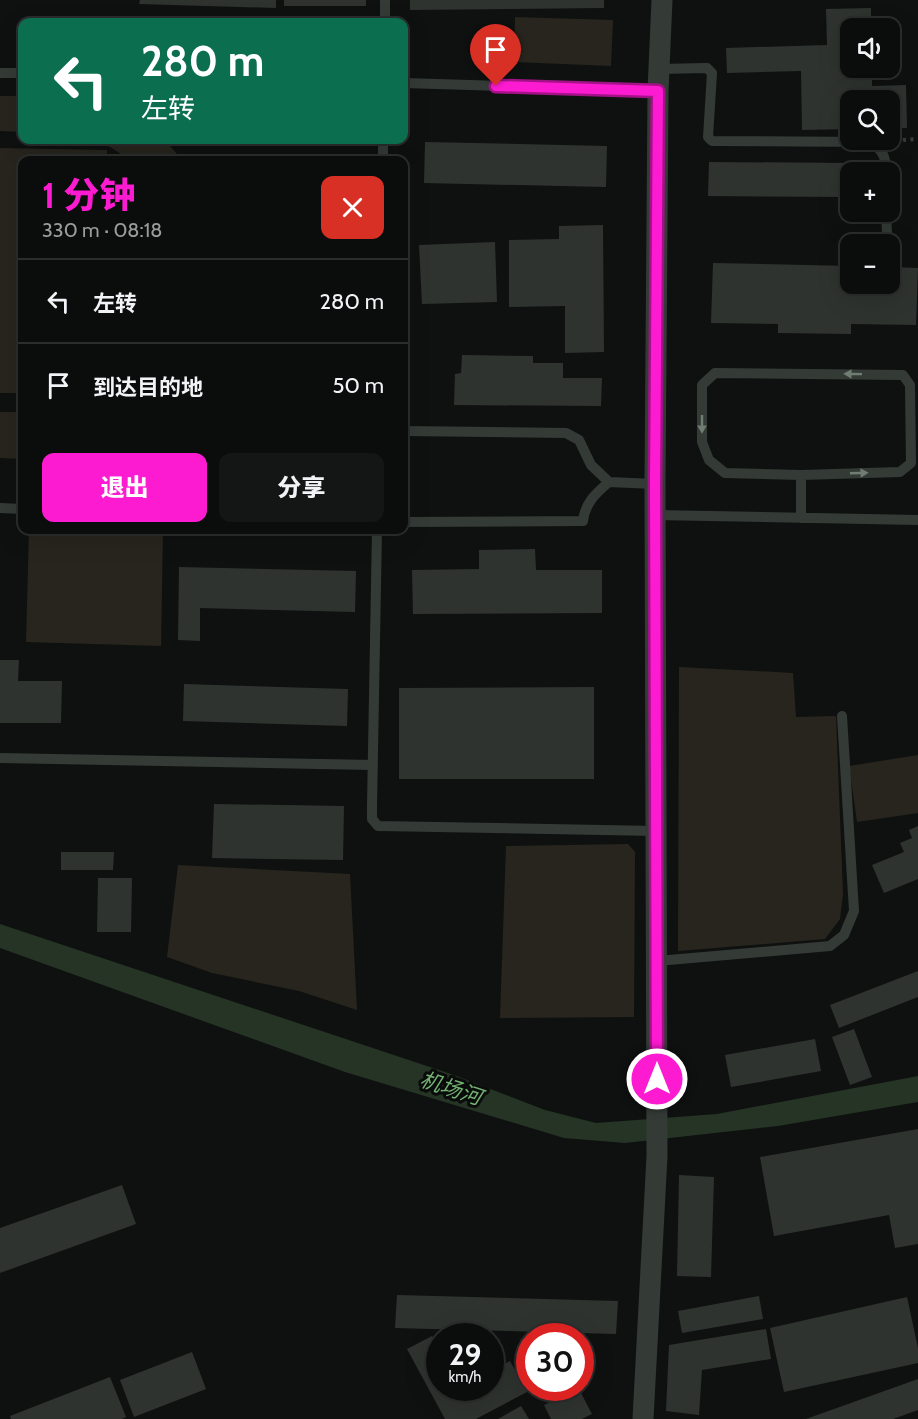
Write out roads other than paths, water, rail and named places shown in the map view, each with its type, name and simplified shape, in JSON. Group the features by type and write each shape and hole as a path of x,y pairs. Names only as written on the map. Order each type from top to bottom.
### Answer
{"street":[{"path":"644,1419 658,1096 655,484 658,91 662,0"}],"lane":[{"path":"385,0 385,18"},
{"path":"659,69 707,68 712,73 708,137 711,141 870,142 881,149 886,162"},
{"path":"0,73 18,73"},
{"path":"408,84 658,91"},
{"path":"886,222 886,234"},
{"path":"715,373 903,375 910,385 911,464 900,472 801,475 725,473 709,460 702,442 702,385 715,373"},
{"path":"408,431 566,433 579,440 591,465 609,482 655,484"},
{"path":"801,475 801,518"},
{"path":"408,522 583,521 584,511 592,497 609,482"},
{"path":"0,508 18,508"},
{"path":"655,515 918,520"},
{"path":"377,534 372,819 378,825 656,831"},
{"path":"657,961 830,946 844,935 854,911 842,716"},
{"path":"0,759 373,765"}],"water":[{"name":"机场河","path":"0,924 451,1074 545,1110 596,1123 717,1114 918,1076 918,1102 778,1126 625,1143 564,1138 345,1072 0,948"}]}
